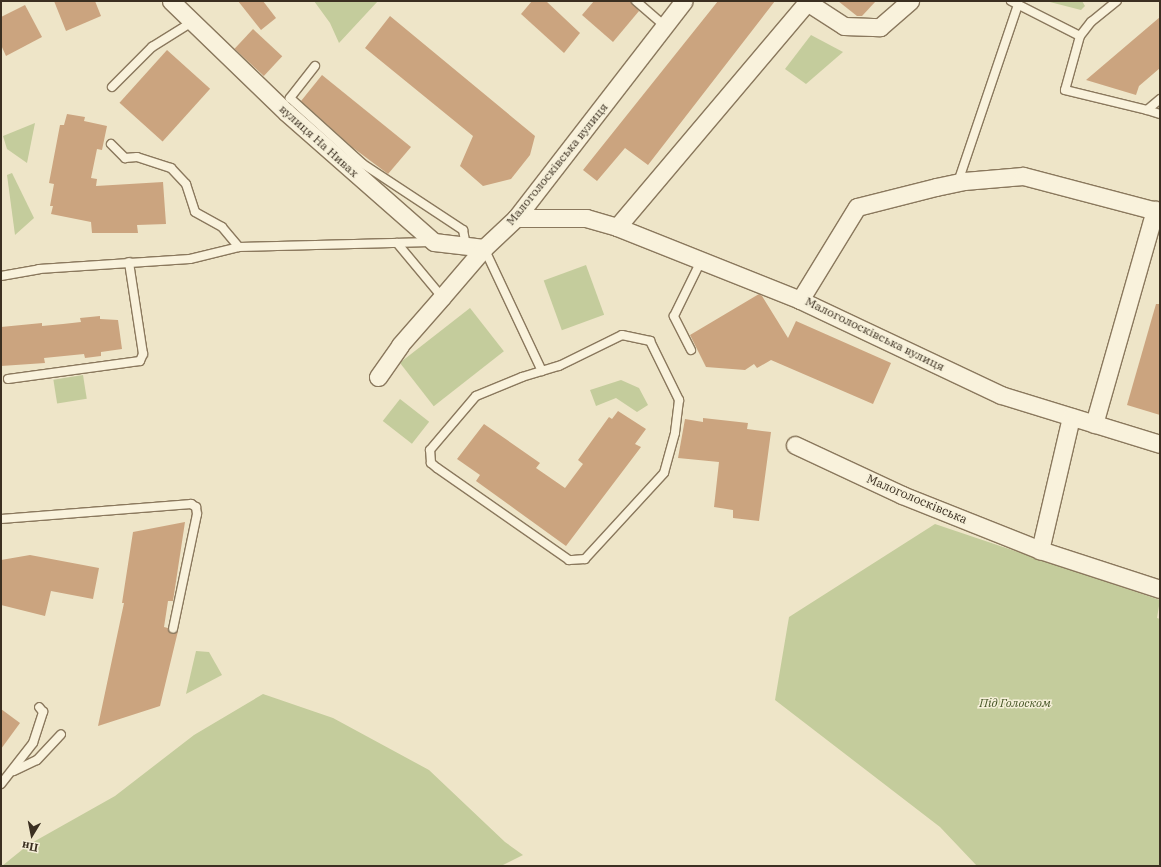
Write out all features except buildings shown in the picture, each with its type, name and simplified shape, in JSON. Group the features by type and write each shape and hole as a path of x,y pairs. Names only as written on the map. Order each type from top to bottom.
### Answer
{"street":[{"name":"вулиця На Нивах","path":"171,1 286,112 434,242"},
{"name":"Малоголосківська вулиця","path":"378,377 400,345 484,248 516,218 684,1"},
{"path":"617,227 807,2 844,26 880,27 910,1"},
{"name":"Малоголосківська вулиця","path":"1157,211 1023,176 957,183 857,207 800,300 1001,396 1160,444"},
{"path":"1094,424 1157,211"},
{"path":"516,218 586,218 617,227 800,300"},
{"path":"434,242 484,248"},
{"path":"1040,550 1071,417"},
{"name":"Малоголосківська","path":"795,445 902,495 1040,550 1160,589"}],"lane":[{"path":"636,1 665,26"},
{"path":"1010,1 1080,36"},
{"path":"1117,1 1091,22 1080,36 1065,90 1160,114"},
{"path":"957,183 1018,5"},
{"path":"112,87 152,48 192,22"},
{"path":"315,66 290,98 363,164 463,230 466,246"},
{"path":"1147,110 1160,99"},
{"path":"111,144 124,158 137,157 171,168 186,184 195,212 222,227 239,247"},
{"path":"1,276 39,269 190,259 239,247 434,242"},
{"path":"397,243 442,297"},
{"path":"484,248 542,371"},
{"path":"691,350 674,316 701,261"},
{"path":"8,380 140,361 143,354 129,262"},
{"path":"622,335 643,339 650,341 679,400 675,433 664,473 584,559 569,560 559,555 430,463 430,450 476,396 542,371 559,366 622,335"},
{"path":"1,519 191,504 196,507 197,514 173,629"},
{"path":"1,784 13,771 33,743 43,712 39,707"},
{"path":"13,771 37,760 61,734"}],"green space":[{"path":"314,1 378,1 339,43 330,23"},
{"path":"1046,1 1082,1 1085,6 1081,10"},
{"path":"811,35 843,52 806,84 785,69"},
{"path":"35,123 27,163 7,149 3,136"},
{"path":"12,173 34,218 15,235 7,175"},
{"path":"586,265 604,315 562,330 544,280"},
{"path":"470,308 504,351 434,406 400,363"},
{"path":"83,375 87,399 57,403 53,380"},
{"path":"621,380 639,388 648,405 637,412 616,398 596,406 590,390"},
{"path":"400,399 429,422 412,444 383,421"},
{"name":"Під Голоском","path":"935,524 1160,600 1157,618 1160,619 1160,866 977,866 940,827 775,700 789,617"},
{"path":"196,651 209,652 222,675 186,694"},
{"path":"263,694 333,718 429,770 505,842 523,855 501,866 2,866 28,845 115,796 194,735"}]}
